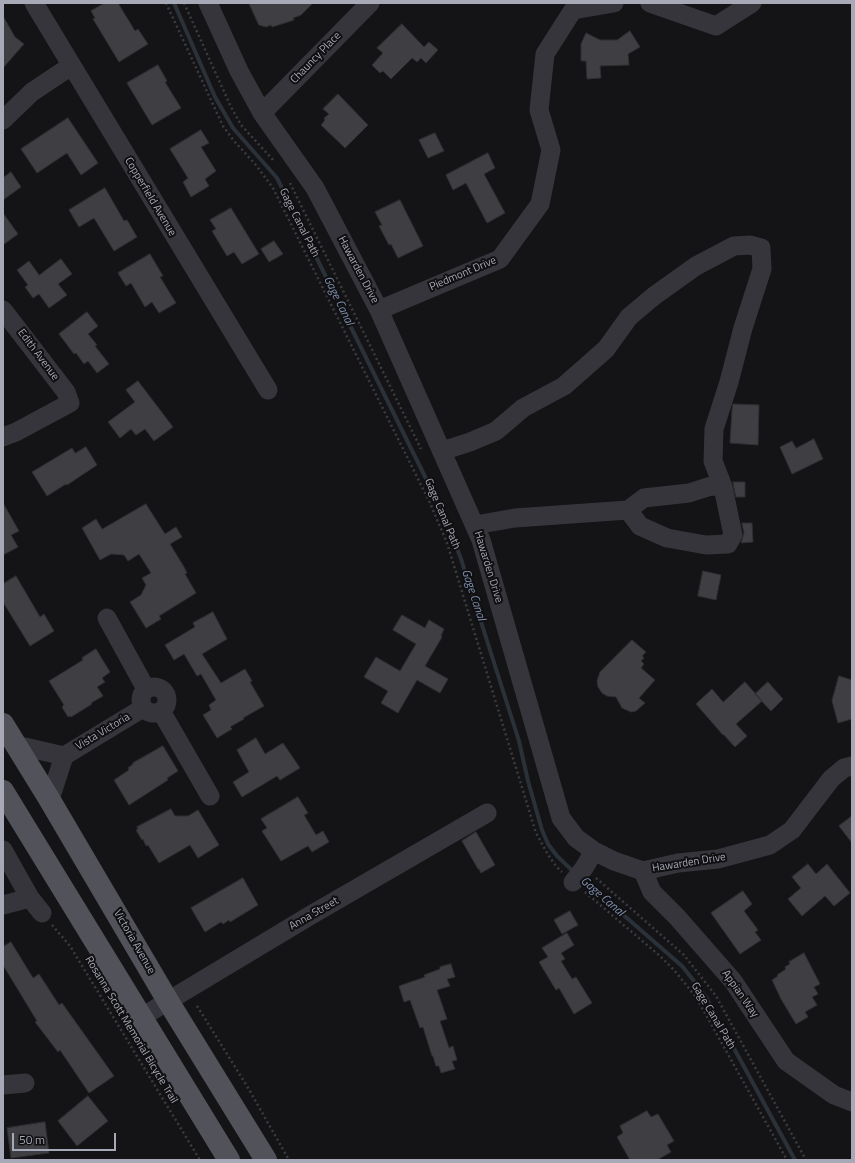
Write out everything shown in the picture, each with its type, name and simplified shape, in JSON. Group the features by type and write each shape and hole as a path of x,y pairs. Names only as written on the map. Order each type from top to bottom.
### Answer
{"main road":[{"name":"Victoria Avenue","path":"3,724 48,797 168,1001 266,1160"},
{"path":"3,791 230,1160"}],"street":[{"name":"Copperfield Avenue","path":"34,3 268,390"},
{"name":"Hawarden Drive","path":"208,3 239,71 262,113 315,188 379,310 442,450 481,540 561,818 576,838 614,861 643,871 678,863 718,859 770,846 792,830 831,779 844,768 852,766"},
{"name":"Chauncy Place","path":"262,113 370,3"},
{"name":"Piedmont Drive","path":"379,310 500,259 540,204 551,150 539,110 546,54 573,10 614,3"},
{"path":"650,3 716,26 752,3"},
{"path":"3,120 32,92 71,66"},
{"path":"442,450 470,442 496,431 523,408 564,386 606,349 629,317 654,296 696,266 734,246 750,245 761,248 762,269 743,328 729,382 714,429 713,462 723,487 734,535 728,544 706,545 667,538 640,526 628,510"},
{"name":"Edith Avenue","path":"3,310 66,392 70,402 16,432 3,437"},
{"path":"475,525 515,518 628,510 644,498 689,493 711,486 723,487"},
{"path":"107,618 146,689"},
{"path":"156,687 165,692 167,702 162,711 152,713 143,708 141,698 146,689 156,687"},
{"name":"Vista Victoria","path":"48,797 52,793 64,756 143,708"},
{"path":"162,711 210,796"},
{"name":"Vista Victoria","path":"18,749 25,747 64,756"},
{"name":"Anna Street","path":"142,1018 311,915 487,813"},
{"path":"3,850 30,898 42,913"},
{"path":"577,877 594,850"},
{"name":"Appian Way","path":"643,871 652,892 677,917 733,981 786,1061 834,1095 852,1102"},
{"path":"3,904 30,898"},
{"path":"3,1085 25,1083"}],"path":[{"name":"Gage Canal Path","path":"166,3 223,126 234,141 256,165 272,188 430,504 447,543 536,833 555,865 577,877 674,970 696,997 787,1160"},
{"name":"Rosanna Scott Memorial Bicycle Trail","path":"42,913 70,946 200,1160"},
{"path":"197,1006 248,1086 289,1160"}],"building":[{"path":"105,3 118,3 135,31 138,29 148,44 119,62 93,19 95,18 91,11"},
{"path":"249,3 313,3 301,15 293,18 294,20 272,27 271,25 266,27 259,25"},
{"path":"3,16 15,37 24,44 3,68"},
{"path":"402,24 424,47 429,42 438,50 426,63 421,58 417,62 412,58 391,79 383,71 380,73 372,65 383,53 377,48"},
{"path":"630,31 640,47 628,54 629,65 600,66 601,78 587,79 586,61 581,61 581,44 586,33 600,40 617,40"},
{"path":"158,65 167,81 165,82 181,108 152,125 127,83"},
{"path":"338,94 368,125 345,148 321,125 325,120 324,118 329,114 323,109"},
{"path":"68,118 98,163 81,175 67,153 37,173 21,149"},
{"path":"201,130 209,143 201,147 216,171 205,179 209,186 191,197 183,182 188,178 170,149"},
{"path":"435,133 444,151 428,158 419,140"},
{"path":"488,153 495,168 484,174 505,213 487,223 466,183 453,190 446,175"},
{"path":"11,172 21,187 3,200 3,178"},
{"path":"105,188 124,221 127,220 137,237 114,251 94,218 79,227 69,210"},
{"path":"400,200 423,246 398,258 379,226 382,225 375,212"},
{"path":"231,208 259,254 242,264 234,252 227,256 212,231 216,229 210,220"},
{"path":"3,213 18,234 3,245"},
{"path":"274,241 283,254 269,262 261,249"},
{"path":"150,254 163,276 160,277 176,303 159,313 152,302 145,307 131,283 126,286 118,273"},
{"path":"61,259 72,274 58,284 67,295 49,308 39,294 33,298 25,287 28,285 17,270 29,261 39,275"},
{"path":"87,312 98,326 88,334 109,364 97,373 88,361 84,364 76,353 74,354 59,334"},
{"path":"138,381 173,427 154,441 145,429 136,435 131,429 120,438 108,422 135,402 126,390"},
{"path":"733,404 759,405 758,445 730,443"},
{"path":"814,439 823,459 792,474 780,447 792,441 796,448"},
{"path":"86,447 97,465 47,496 32,472 72,448 75,453"},
{"path":"733,482 745,482 745,497 736,497"},
{"path":"3,503 19,531 11,535 18,547 3,555"},
{"path":"146,504 165,534 176,527 182,537 170,544 184,567 187,573 185,574 196,593 159,616 161,619 146,628 130,602 141,595 146,585 142,578 151,573 139,554 128,561 124,555 111,554 100,560 82,528 96,519 102,529"},
{"path":"742,523 752,523 753,542 741,543 744,533"},
{"path":"703,571 721,575 716,600 698,596"},
{"path":"16,576 40,617 44,614 54,631 30,646 3,602 3,584"},
{"path":"213,612 227,639 202,654 221,683 245,669 252,681 250,682 264,706 243,718 244,719 230,727 232,729 217,738 203,715 211,710 209,705 216,700 201,674 197,676 184,654 174,660 165,645 195,627 193,623"},
{"path":"402,615 425,628 429,620 444,629 441,636 442,637 425,666 448,679 440,693 417,680 398,713 381,703 388,691 364,677 376,657 400,671 416,644 393,630"},
{"path":"632,640 646,652 642,656 644,658 641,661 644,664 641,668 655,680 639,698 645,703 636,711 631,712 622,708 616,697 607,696 602,693 598,687 597,681 600,672"},
{"path":"96,649 110,672 102,678 105,682 97,687 103,696 71,717 68,717 62,707 64,705 49,681 83,660 82,658"},
{"path":"839,676 852,680 852,719 838,723 832,701"},
{"path":"745,682 762,701 736,724 747,736 735,747 696,704 712,689 723,702"},
{"path":"768,682 783,699 771,711 755,694"},
{"path":"256,738 265,754 283,743 300,768 280,780 277,776 242,797 233,782 249,772 237,750"},
{"path":"163,746 178,771 167,778 168,780 129,805 114,780 129,770 128,768 133,763"},
{"path":"298,797 308,813 304,815 316,835 323,831 329,842 312,852 308,846 281,861 262,831 267,828 261,819"},
{"path":"171,809 175,816 188,816 198,810 219,845 198,858 190,845 159,863 148,845 146,846 136,830 138,829 137,827"},
{"path":"852,816 852,843 839,826"},
{"path":"476,832 495,865 481,873 462,841"},
{"path":"808,864 816,874 827,864 850,893 834,906 825,896 802,916 788,899 801,888 792,877"},
{"path":"243,878 258,905 230,922 229,920 223,924 221,922 205,932 191,908"},
{"path":"743,891 752,904 744,911 758,930 755,932 761,940 740,954 711,913"},
{"path":"570,911 578,925 562,934 554,920"},
{"path":"567,933 574,945 561,953 565,959 561,961 572,979 576,977 592,1003 574,1014 559,988 556,990 539,962 548,957 542,948"},
{"path":"11,942 33,978 39,974 59,1005 62,1003 114,1076 89,1093 60,1050 58,1052 35,1022 37,1021 3,965 3,947"},
{"path":"804,953 820,984 814,987 818,994 812,997 817,1005 805,1012 808,1017 796,1024 772,980 786,969 785,967 790,964 789,962"},
{"path":"451,964 455,977 447,979 450,986 437,990 447,1019 440,1021 449,1048 453,1046 457,1060 452,1061 455,1069 441,1073 439,1066 436,1066 423,1027 420,1028 410,1000 404,1002 399,986 425,977 424,975 440,969 440,967"},
{"path":"88,1096 108,1121 77,1146 58,1121"},
{"path":"647,1111 651,1117 658,1114 674,1141 667,1145 671,1152 657,1160 630,1160 617,1137 623,1133 620,1126"},
{"path":"45,1122 49,1153 11,1158 7,1128"}],"waterway":[{"name":"Gage Canal","path":"174,3 215,97 233,128 277,178 445,517 461,559 519,741 528,781 542,830 548,844 557,856 575,873"},
{"name":"Gage Canal","path":"581,878 682,966 694,981 707,999 795,1160"}]}
